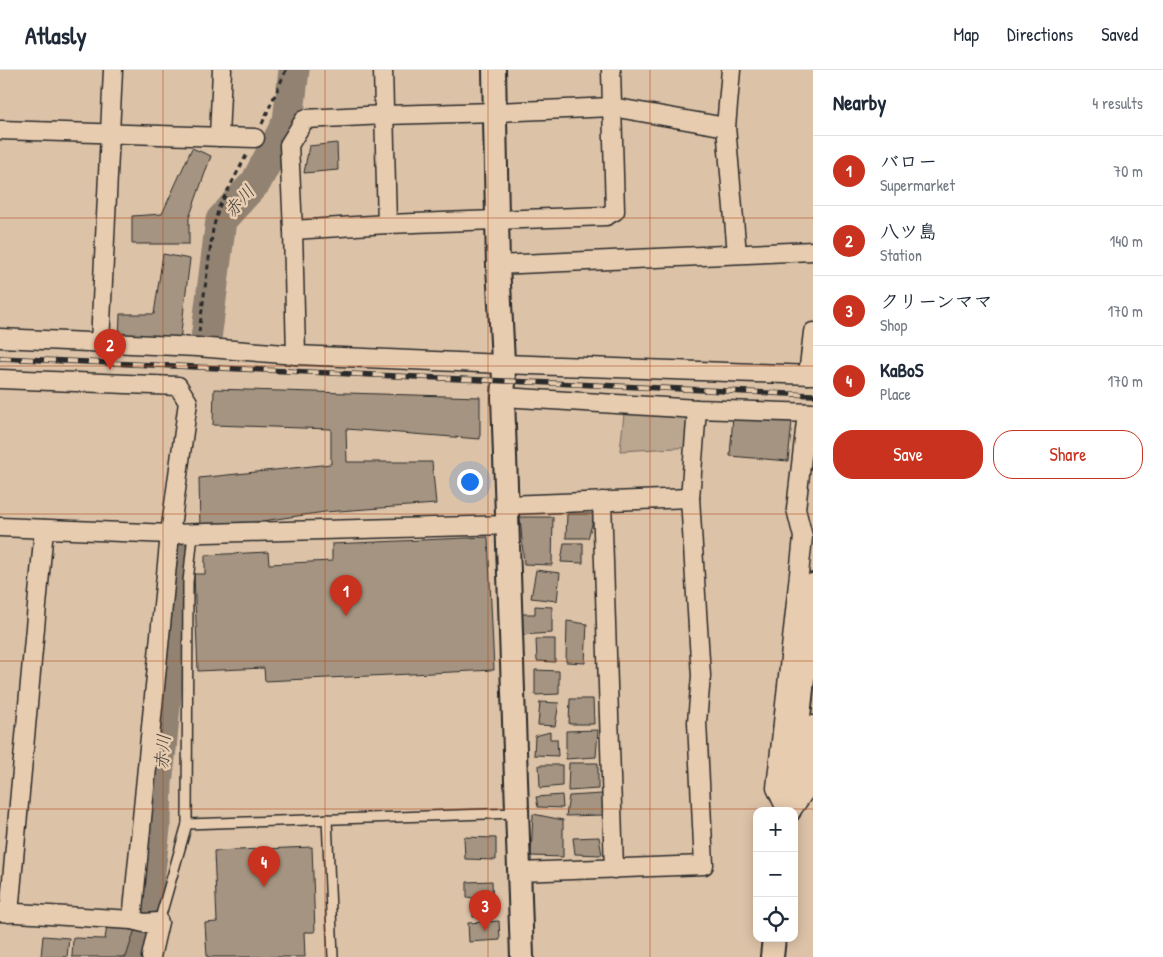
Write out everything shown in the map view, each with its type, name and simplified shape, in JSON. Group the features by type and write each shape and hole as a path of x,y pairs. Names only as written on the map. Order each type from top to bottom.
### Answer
{"street":[{"path":"100,343 113,70"},
{"path":"219,137 222,70"},
{"path":"383,70 387,224"},
{"path":"494,70 498,265 503,364 522,957"},
{"path":"293,230 387,224 606,216 615,211 610,70"},
{"path":"731,70 726,127 737,254"},
{"path":"296,355 289,146 306,119 612,108 726,127"},
{"path":"0,130 255,138"},
{"path":"498,265 813,251"},
{"path":"0,338 296,355 811,375 813,332"},
{"path":"0,379 178,386 188,402 170,534 132,920"},
{"path":"503,397 697,409 810,413 796,509 803,537 776,788 787,807"},
{"path":"520,872 704,866 697,722 701,676 690,498 697,409"},
{"path":"0,527 193,534 508,515 602,501 690,498"},
{"path":"602,501 614,869"},
{"path":"44,529 4,912 132,920 144,923 159,922 151,957"},
{"path":"789,807 813,585"},
{"path":"792,807 806,791 813,725"},
{"path":"772,957 774,942"}],"lane":[{"path":"159,922 187,824 188,582 193,534"},
{"path":"187,824 518,813"},
{"path":"328,819 333,957"}],"path":[{"path":"197,348 213,229 219,207 255,138 286,70"}],"shaded area":[{"path":"625,405 697,409 694,447 620,451"}],"building":[{"path":"337,143 338,170 304,173 309,146"},
{"path":"192,148 211,156 189,218 189,244 132,244 132,216 162,214"},
{"path":"163,254 190,259 180,340 119,338 120,314 154,314"},
{"path":"214,389 480,397 480,439 346,429 347,462 432,462 436,504 325,512 200,530 199,478 331,464 331,429 213,425"},
{"path":"733,416 792,421 788,461 730,456"},
{"path":"567,514 595,514 588,538 566,538"},
{"path":"520,517 553,517 552,565 524,564"},
{"path":"488,537 494,670 265,681 264,668 198,671 194,574 205,574 205,555 268,552 269,564 332,561 332,544"},
{"path":"564,543 583,543 583,563 561,562"},
{"path":"536,570 560,573 557,601 531,598"},
{"path":"535,606 552,607 552,633 521,635 521,614 535,614"},
{"path":"567,621 587,624 585,663 566,662"},
{"path":"536,639 555,639 555,662 537,661"},
{"path":"535,670 559,671 559,694 535,695"},
{"path":"570,699 593,699 594,724 569,724"},
{"path":"540,702 559,703 555,726 538,725"},
{"path":"598,730 596,757 566,759 566,731"},
{"path":"550,732 550,739 557,739 558,756 534,755 535,736"},
{"path":"569,763 598,763 598,789 568,791"},
{"path":"539,765 562,765 562,786 540,788"},
{"path":"602,794 604,815 566,816 569,796"},
{"path":"562,795 563,808 538,807 536,797"},
{"path":"533,814 563,820 563,857 531,856"},
{"path":"464,837 496,838 496,860 465,859"},
{"path":"599,837 602,855 575,854 573,838"},
{"path":"312,847 315,932 304,932 305,957 207,957 205,923 217,922 214,851"},
{"path":"492,881 493,916 473,917 473,898 467,897 467,882"},
{"path":"499,921 500,940 469,942 468,923"},
{"path":"107,926 135,929 126,957 72,957 73,938 105,939"},
{"path":"43,936 69,938 67,957 41,957"}],"waterway":[{"name":"赤川","path":"206,339 221,220 256,182 288,121 294,70"},
{"name":"赤川","path":"134,957 144,923 156,820 157,783 180,544"}],"railway":[{"path":"0,358 813,395"}],"place":[{"name":"八ツ島","path":"110,370"},
{"name":"バロー","path":"346,616"},
{"name":"KaBoS","path":"264,887"},
{"name":"クリーンママ","path":"485,931"}]}
